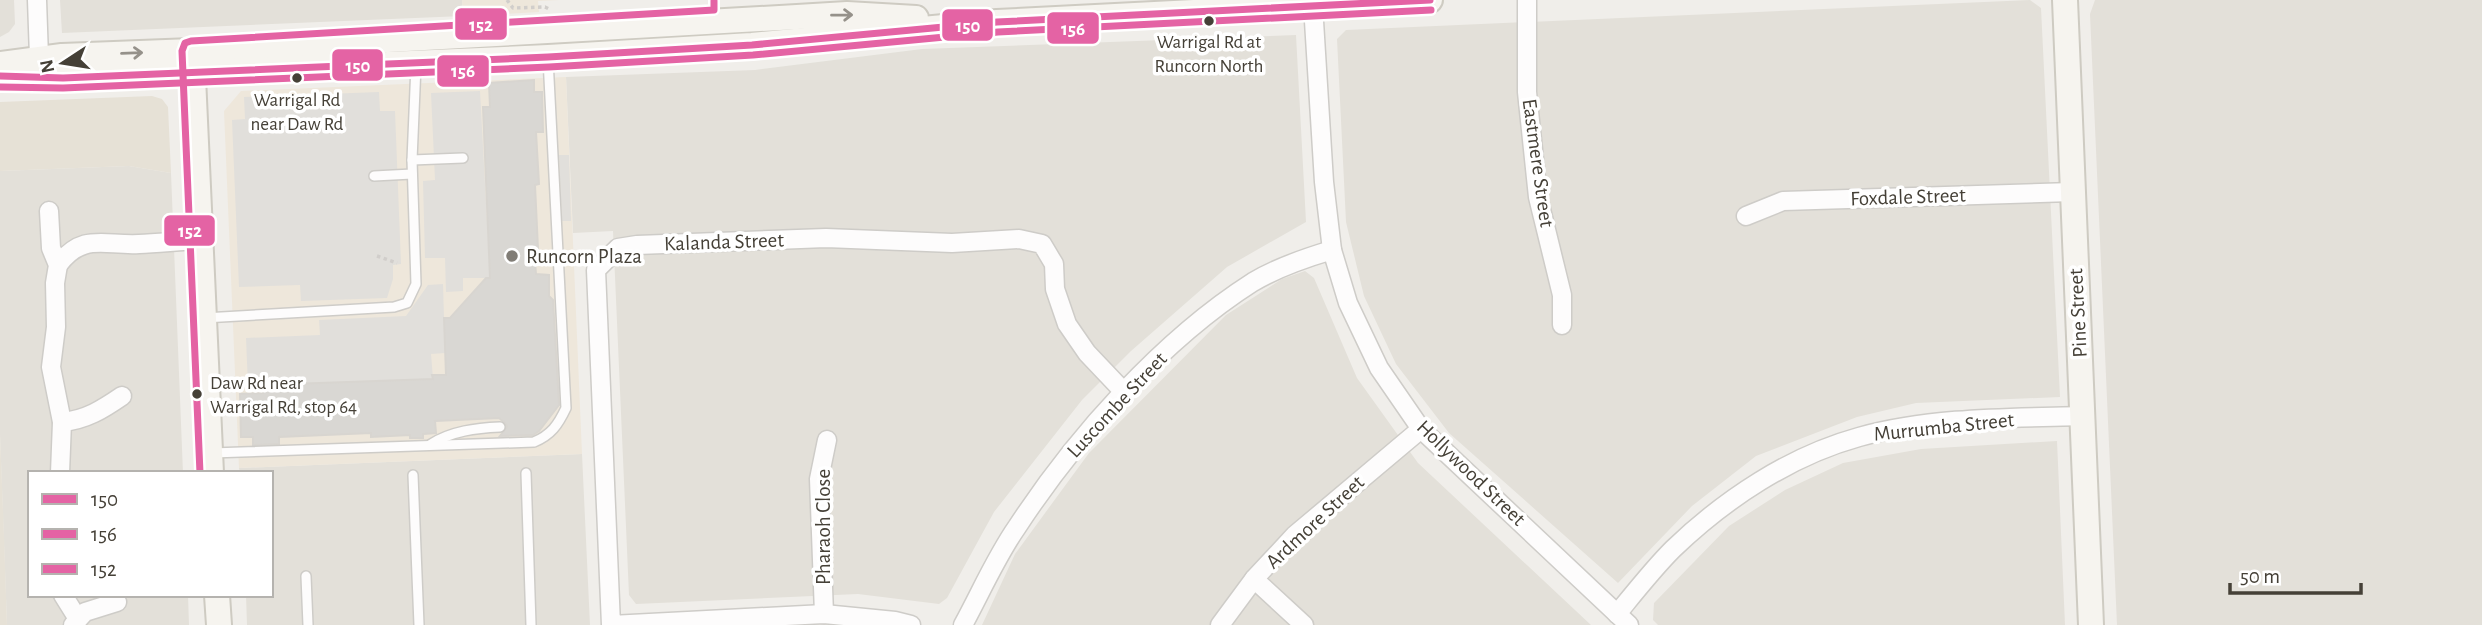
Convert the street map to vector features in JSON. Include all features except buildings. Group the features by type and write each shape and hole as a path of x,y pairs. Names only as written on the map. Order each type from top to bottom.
{"main road":[{"path":"0,64 40,68 193,61 415,63 727,47 997,22 1430,0"},
{"name":"Pine Street","path":"2065,0 2091,625"},
{"path":"193,61 414,37 736,10 788,8 997,22"},
{"path":"736,10 752,45"},
{"path":"727,47 736,10"},
{"path":"414,37 415,63"},
{"path":"193,61 210,463"},
{"path":"0,76 40,68"},
{"path":"217,597 219,625"}],"street":[{"path":"37,0 40,68"},
{"name":"Eastmere Street","path":"1527,0 1527,92 1538,197 1562,295 1562,325"},
{"name":"Hollywood Street","path":"1313,5 1324,182 1332,250 1348,303 1379,368 1421,429 1623,619"},
{"name":"Foxdale Street","path":"1746,216 1783,201 2072,192"},
{"path":"49,211 51,248 58,265"},
{"name":"Kalanda Street","path":"611,625 596,270 618,248 826,238 952,243 1019,239 1042,244 1054,264 1055,289 1067,324 1087,354 1124,392"},
{"path":"60,471 62,422 51,367 56,327 55,282 58,265 68,251 93,242 135,244 200,240"},
{"name":"Luscombe Street","path":"963,625 1016,528 1070,453 1124,392 1194,325 1254,281 1296,261 1332,250"},
{"path":"62,422 76,421 98,412 122,396"},
{"name":"Murrumba Street","path":"1623,619 1672,550 1713,514 1760,481 1811,454 1860,437 1914,426 1975,420 2082,416"},
{"name":"Ardmore Street","path":"1220,625 1254,579 1295,536 1421,429"},
{"name":"Pharaoh Close","path":"824,614 819,479 827,440"},
{"path":"1254,579 1304,625"},
{"path":"64,597 75,622 85,612 117,602"},
{"path":"611,625 824,614 911,625"}],"lane":[{"path":"210,463 430,445 534,442 548,436 560,422 566,408 548,57"},
{"path":"203,318 394,307 407,303 416,284 412,174 415,63"},
{"path":"412,160 463,158"},
{"path":"374,176 412,174"},
{"path":"430,445 442,437 464,431 500,427"},
{"path":"526,473 531,625"},
{"path":"413,475 419,625"},
{"path":"306,576 308,625"}],"path":[{"path":"507,0 513,8 545,7 556,13"},
{"path":"377,256 397,263"}],"shaded area":[{"path":"0,0 14,0 15,24 9,32 0,37"},
{"path":"60,0 462,0 463,16 62,33"},
{"path":"462,0 560,0 538,1 539,12 463,16"},
{"path":"2030,0 2041,8 2060,397 1916,403 1857,417 1756,456 1692,506 1618,583 1449,433 1396,364 1364,296 1346,222 1337,39 1346,30"},
{"path":"2095,0 2482,0 2482,625 2117,625 2090,14"},
{"path":"1296,35 1306,222 1227,267 1131,351 1082,400 994,512 947,598 939,604 858,594 636,604 629,595 613,231 573,233 566,77 755,70 922,49"},
{"path":"566,77 582,454 239,468 224,111 241,91"},
{"path":"480,91 490,278 463,278 463,291 446,292 445,258 425,258 423,181 435,180 431,93"},
{"path":"379,92 380,111 395,111 401,264 393,265 393,279 387,298 301,301 300,285 239,287 232,120 245,119 244,97"},
{"path":"152,96 162,99 168,107 171,173 129,166 0,171 0,102"},
{"path":"559,155 569,155 571,221 562,221"},
{"path":"129,166 171,173 183,471 28,471 28,597 188,597 189,625 7,625 0,434 0,171"},
{"path":"1305,271 1314,278 1357,378 1418,463 1591,625 982,625 1015,554 1089,453 1226,315 1282,279"},
{"path":"443,284 445,353 431,354 433,379 248,386 246,338 320,335 319,320 406,316 428,285"},
{"path":"0,434 4,536 7,625 0,625"},
{"path":"2057,441 2065,625 1658,625 1653,620 1654,603 1729,526 1785,490 1843,463 1921,449"},
{"path":"582,454 590,625 247,625 246,597 273,597 273,471 240,471 239,468"}],"transit line":[{"name":"150","path":"0,76 63,78 548,57 752,45 997,22 1430,0"},
{"name":"152","path":"200,471 182,51 185,43 714,10 714,1"},
{"name":"156","path":"0,87 63,88 549,67 753,55 998,32 1431,10"}],"place":[{"name":"Warrigal Rd at Runcorn North","path":"1209,21"},
{"name":"Warrigal Rd near Daw Rd","path":"297,78"},
{"name":"Runcorn Plaza","path":"512,256"},
{"name":"Daw Rd near Warrigal Rd, stop 64","path":"197,394"}]}
